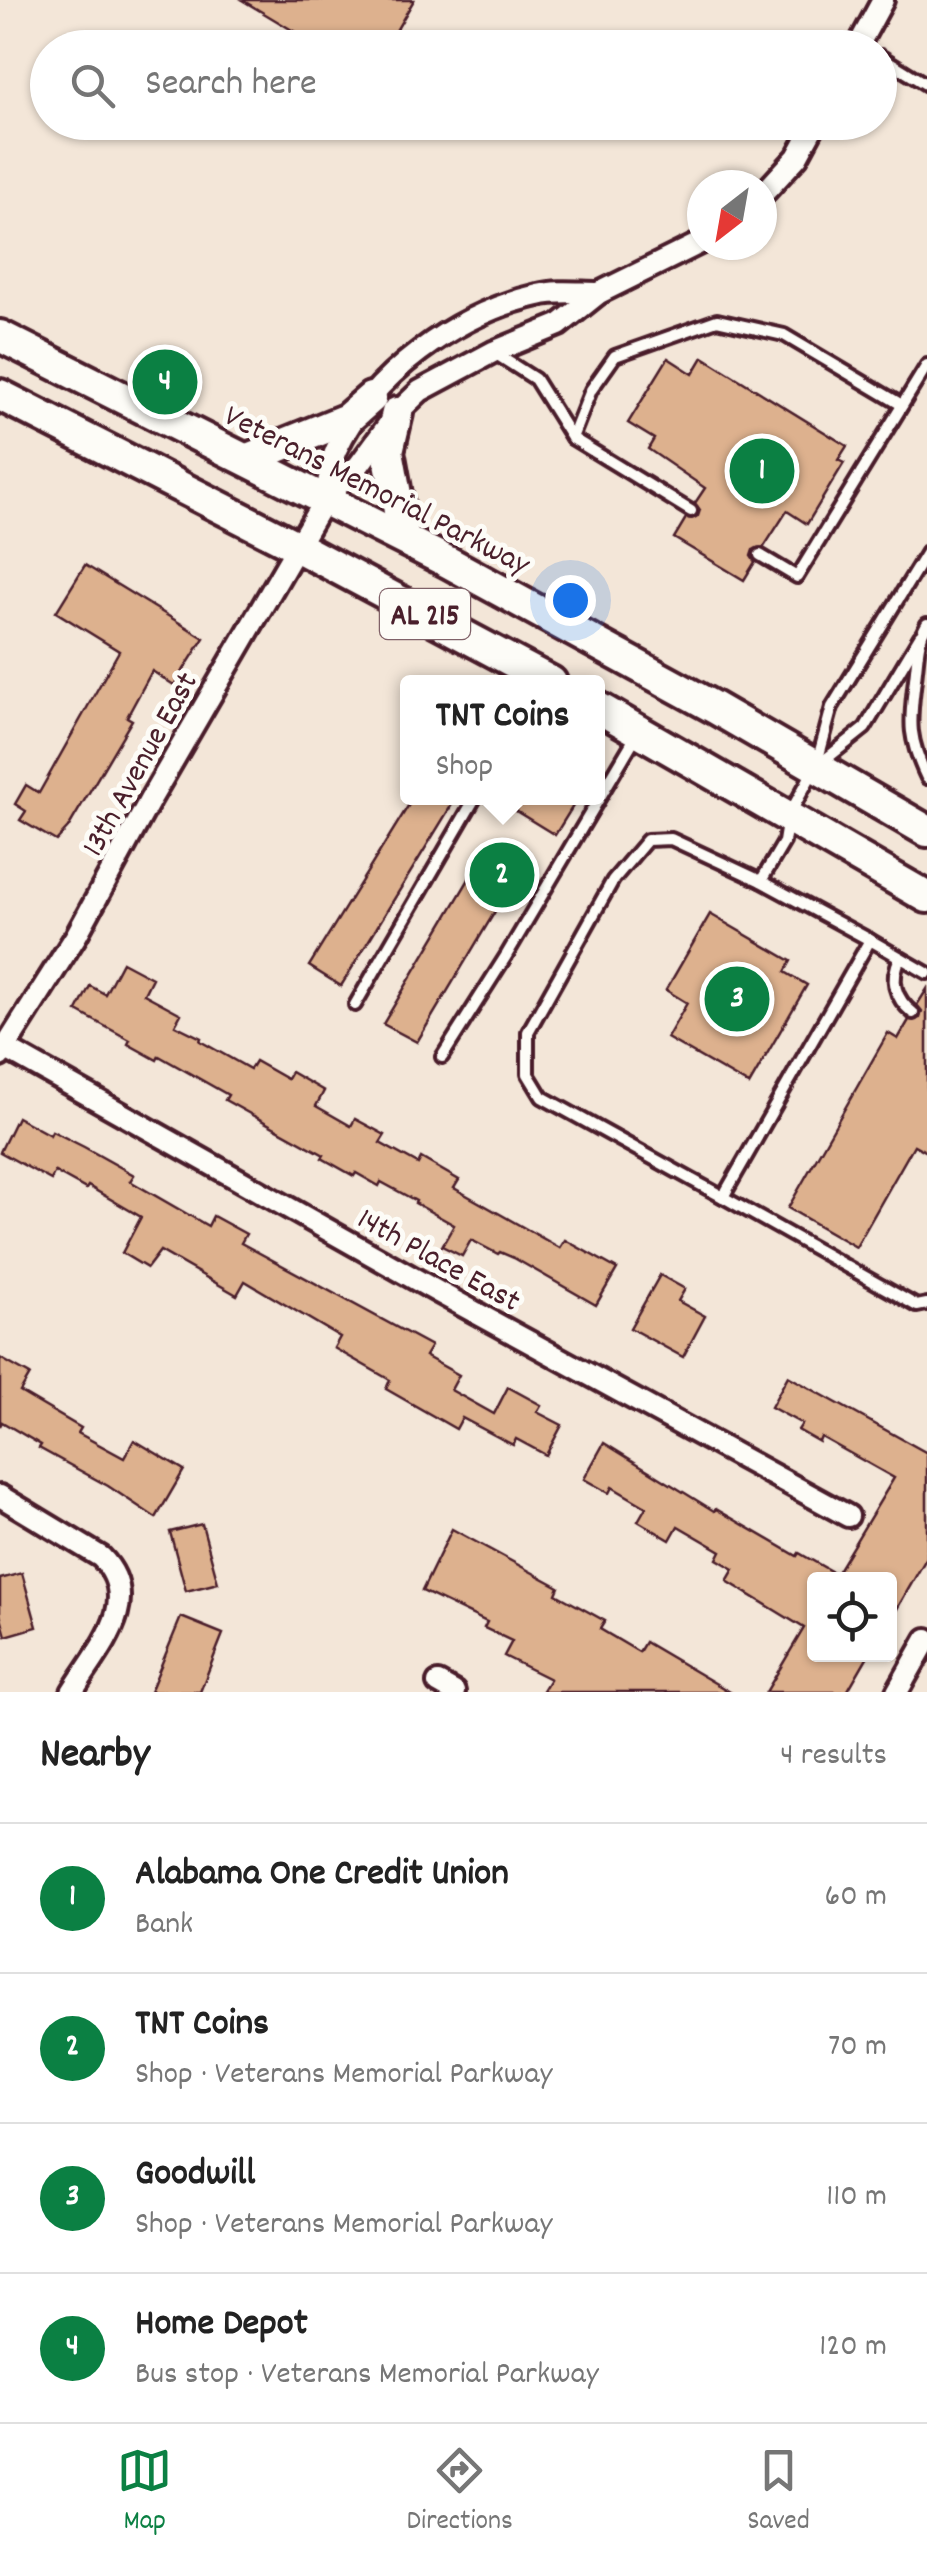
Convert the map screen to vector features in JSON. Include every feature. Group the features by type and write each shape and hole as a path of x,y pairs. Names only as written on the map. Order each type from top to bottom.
{"main road":[{"name":"Veterans Memorial Parkway","path":"0,336 404,538 816,766 927,832"},
{"name":"AL 215","path":"0,395 298,547 533,675"},
{"path":"248,459 384,406 404,538"},
{"path":"605,712 927,896"}],"street":[{"path":"868,30 883,0"},
{"path":"777,179 798,157 807,140"},
{"name":"13th Avenue East","path":"326,498 335,452 384,406 558,325 599,292 687,249"},
{"name":"13th Avenue East","path":"2,1052 76,936 159,783 326,498 359,465 384,406 418,350 475,318 538,295 599,292"},
{"name":"14th Place East","path":"2,1052 848,1516"},
{"path":"0,1496 100,1557 120,1584 122,1601 114,1621 72,1692"},
{"path":"896,1692 927,1639"}],"lane":[{"path":"897,66 927,84"},
{"path":"572,438 590,390 615,356 717,320 784,335 902,405"},
{"path":"493,352 535,379 572,438 690,512"},
{"path":"760,555 797,577 927,364"},
{"path":"761,881 784,842 788,817 816,766 832,707 927,552"},
{"path":"816,766 866,728 927,624"},
{"path":"920,636 909,718 916,754 927,778"},
{"path":"605,789 640,730"},
{"path":"355,1005 471,805"},
{"path":"442,1057 596,805"},
{"path":"927,973 761,881 671,840 647,840 612,880 528,1032 528,1074 542,1097 917,1306 927,1304"},
{"path":"723,1198 870,940"},
{"path":"900,958 893,973 899,1002 912,1014"}],"building":[{"path":"242,0 414,0 396,30 292,30"},
{"path":"703,357 847,446 838,460 844,463 807,524 787,511 764,547 753,550 755,562 744,580 674,538 686,518 698,516 700,510 695,503 705,488 648,449 654,439 628,423 668,358 693,374"},
{"path":"85,565 204,638 174,685 152,671 127,717 132,720 68,828 56,841 20,820 26,811 15,804 26,785 39,793 119,651 56,612"},
{"path":"409,805 452,805 341,986 309,966"},
{"path":"520,805 574,805 555,835 516,811"},
{"path":"488,847 521,868 417,1042 383,1024"},
{"path":"710,914 791,961 785,972 807,985 749,1085 667,1038 687,1003 666,990"},
{"path":"122,962 152,978 144,994 181,1014 175,1025 201,1038 200,1041 250,1069 255,1061 287,1079 291,1072 324,1091 316,1106 351,1126 355,1119 385,1135 380,1143 418,1164 421,1158 459,1180 454,1188 560,1248 565,1240 617,1269 596,1305 514,1258 471,1240 462,1256 442,1246 454,1225 381,1182 379,1186 356,1173 354,1176 322,1158 324,1155 225,1100 228,1095 159,1056 157,1060 128,1044 130,1040 77,1011 90,986 105,994"},
{"path":"927,989 927,1152 914,1145 856,1247 788,1208 888,1033 898,1039 909,1020 920,1018 922,1011 917,1005"},
{"path":"17,1117 50,1135 52,1131 134,1175 130,1181 208,1226 213,1216 246,1234 241,1243 431,1346 425,1356 459,1375 451,1390 494,1414 508,1387 541,1405 537,1412 562,1425 546,1455 516,1439 513,1445 462,1418 456,1429 386,1389 390,1380 334,1348 340,1337 245,1281 237,1295 160,1251 147,1268 122,1253 141,1217 88,1186 86,1189 55,1172 51,1180 0,1152"},
{"path":"660,1275 685,1289 678,1301 705,1316 683,1357 630,1328"},
{"path":"0,1358 30,1375 20,1392 81,1428 78,1433 124,1458 134,1440 184,1470 156,1518 2,1422 0,1426"},
{"path":"788,1376 927,1453 927,1557 897,1609 897,1572 837,1572 894,1478 821,1437 819,1442 798,1430 802,1424 771,1407"},
{"path":"604,1443 714,1511 797,1556 799,1553 832,1572 807,1572 807,1662 864,1662 847,1692 766,1692 804,1628 727,1581 734,1569 717,1559 721,1551 678,1526 670,1540 638,1521 646,1507 612,1487 609,1493 584,1479"},
{"path":"202,1524 218,1583 186,1591 170,1532"},
{"path":"452,1529 559,1587 556,1594 605,1621 600,1629 639,1652 645,1642 730,1692 542,1692 550,1679 504,1656 512,1641 484,1628 487,1622 422,1591"},
{"path":"22,1573 37,1627 6,1636 0,1614 0,1579"},
{"path":"181,1617 223,1634 200,1692 150,1692"}],"place":[{"name":"Home Depot","path":"165,382"},
{"name":"Alabama One Credit Union","path":"762,471"},
{"name":"TNT Coins","path":"502,875"},
{"name":"Goodwill","path":"737,999"}]}
